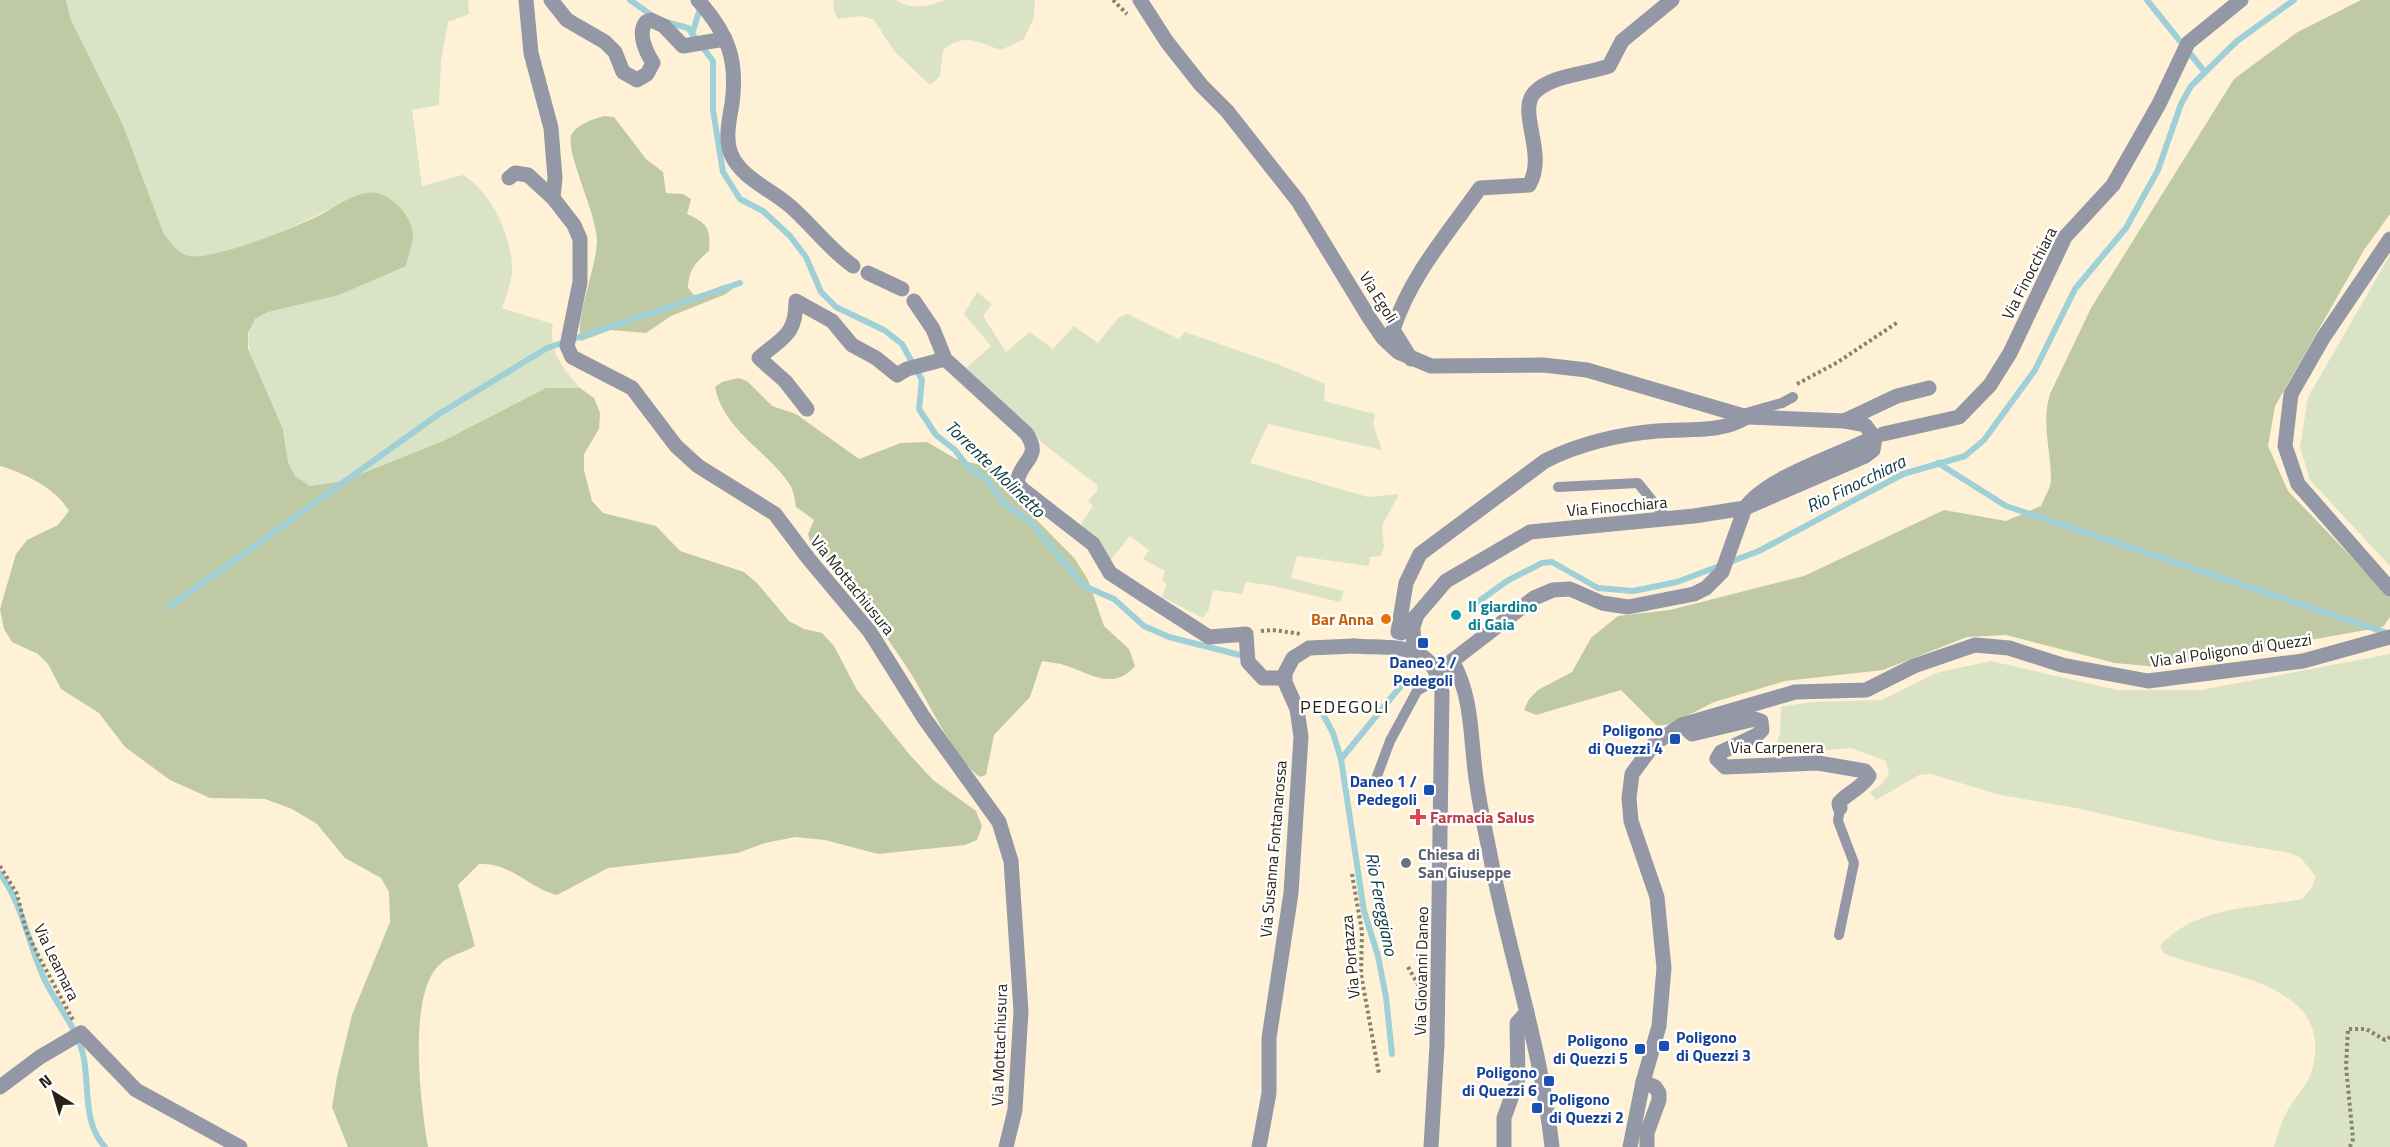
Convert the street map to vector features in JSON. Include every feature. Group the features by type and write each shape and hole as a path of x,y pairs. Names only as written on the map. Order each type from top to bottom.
{"street":[{"path":"526,0 531,53 551,128 555,178 553,198"},
{"path":"551,0 567,20 605,42 615,52 623,72 637,80 653,63 645,47 642,30 646,22 651,20 664,26 683,46 725,39"},
{"path":"698,0 725,39 733,56 732,102 728,129 731,154 752,178 790,206 832,251 853,266"},
{"name":"Via Egoli","path":"1140,0 1167,42 1201,85 1227,111 1298,201 1383,338 1411,359 1431,366 1543,365 1587,370 1744,416 1844,421"},
{"path":"1411,359 1394,330 1399,312 1443,237 1479,188 1528,185 1533,178 1537,165 1528,107 1535,92 1572,74 1609,66 1622,41 1672,0"},
{"name":"Via Finocchiara","path":"1883,434 1959,417 1990,385 2010,353 2065,237 2113,185 2159,104 2188,43 2241,0"},
{"name":"Via Mottachiusura","path":"509,178 515,173 528,175 553,198 574,225 580,239 580,282 567,346 572,357 632,388 676,446 698,466 775,514 807,558 870,632 924,718 999,822 1011,861 1022,1011 1015,1110 1006,1147"},
{"path":"2390,239 2323,338 2292,394 2285,446 2298,484 2390,589"},
{"path":"868,273 902,290"},
{"path":"807,409 785,381 759,358 792,328 796,321 796,301 832,321 852,345 876,358 897,375 907,369 945,359"},
{"path":"914,301 933,329 945,359 1026,433 1034,449 1019,473 1017,482 1093,544 1110,573 1209,637 1246,634 1248,662 1263,678 1284,678 1289,664 1303,651 1318,646 1354,646 1414,651 1439,674 1505,619 1544,593 1570,589 1602,603 1628,607 1694,594 1715,581 1722,572 1743,514 1754,495 1866,441"},
{"path":"1844,421 1898,396 1929,388"},
{"name":"Via Egoli","path":"1417,615 1401,633 1398,632 1406,583 1420,554 1545,461 1562,452 1636,434 1725,427 1744,416"},
{"name":"Via Finocchiara","path":"1417,615 1446,581 1530,532 1743,514 1769,498 1849,464 1873,450 1875,438 1870,429 1864,425 1844,421"},
{"path":"1414,651 1413,627 1417,615"},
{"name":"Via al Poligono di Quezzi","path":"1630,1147 1643,1082 1659,1026 1664,968 1657,897 1631,821 1629,798 1632,774 1642,758 1654,744 1682,725 1795,692 1866,690 1914,666 1975,645 2009,648 2062,665 2148,681 2303,661 2390,637"},
{"path":"1452,661 1460,675 1466,699 1477,784 1493,872 1537,1056 1552,1147"},
{"name":"Via Giovanni Daneo","path":"1431,1147 1437,1045 1441,884 1443,709 1439,674"},
{"name":"Via Susanna Fontanarossa","path":"1259,1147 1269,1093 1269,1038 1291,893 1300,748 1300,722 1284,678"},
{"name":"Via Carpenera","path":"1682,725 1692,734 1755,719 1761,720 1762,730 1757,735 1721,752 1717,759 1725,767 1818,763 1865,771 1869,776 1866,781 1842,799 1839,803 1840,808"},
{"path":"1504,1147 1504,1118 1518,1079 1517,1023 1527,1012"},
{"path":"0,1088 75,1036 136,1090 240,1147"},
{"path":"1643,1082 1655,1087 1659,1093 1659,1100 1647,1133 1647,1147"}],"lane":[{"path":"1744,416 1782,404 1791,393"},
{"path":"1558,487 1638,483 1667,519"},
{"path":"1377,776 1390,741 1418,691 1439,674"},
{"path":"1839,935 1854,863 1838,821 1840,808"}],"path":[{"path":"1791,393 1898,322"},
{"path":"1246,634 1273,630 1305,635"},
{"name":"Via Leamara","path":"0,866 17,894 26,930 75,1036"},
{"name":"Via Portazza","path":"1352,874 1362,932 1361,974 1379,1074"},
{"path":"2350,1147 2353,1139 2346,1066 2348,1029 2366,1029 2385,1040 2390,1037"}],"green space":[{"path":"0,0 66,0 71,20 123,125 163,232 174,247 182,253 202,256 236,248 293,227 348,199 366,193 382,195 390,199 397,204 408,219 413,234 406,266 339,295 268,312 255,319 248,333 248,349 283,429 288,462 295,476 310,486 343,481 443,441 546,388 580,388 594,398 600,413 599,429 584,454 584,470 592,501 603,513 656,526 680,551 744,572 757,583 789,621 804,629 822,633 834,646 857,690 910,755 933,780 976,811 982,826 977,840 965,845 878,854 825,840 795,837 765,843 738,853 608,868 557,895 501,867 479,864 458,885 475,946 452,956 439,965 429,980 423,1001 419,1052 422,1106 428,1147 348,1147 332,1107 352,1015 390,922 389,892 381,878 345,858 317,824 292,809 265,799 210,798 170,780 125,747 99,713 61,689 48,664 38,654 12,642 4,629 0,609 16,554 27,540 58,525 69,511 57,496 39,483 0,466"},
{"path":"66,0 468,0 469,14 448,22 441,61 439,105 412,110 422,186 463,175 492,204 505,231 511,259 512,272 502,308 553,324 553,343 558,359 580,388 546,388 443,441 343,481 310,486 297,478 287,458 282,426 251,357 249,330 255,319 270,311 339,295 351,198 295,226 248,245 206,256 190,256 182,253 174,247 163,232 123,125 71,20"},
{"path":"834,0 896,0 908,5 920,6 944,0 1035,0 1034,17 1024,39 1001,50 971,40 958,41 943,50 940,76 930,85 894,51 874,20 862,16 838,19 833,8"},
{"path":"2361,0 2390,0 2390,214 2364,250 2275,406 2268,446 2288,491 2390,597 2390,617 2383,627 2158,667 2115,663 2006,635 1967,637 1883,670 1785,681 1714,702 1671,724 1657,726 1621,690 1536,715 1524,710 1529,699 1538,690 1572,672 1591,638 1618,616 1670,610 1804,576 1944,510 2006,521 2041,506 2051,482 2046,426 2050,394 2091,308 2234,79 2296,33"},
{"path":"605,116 614,117 646,159 663,172 666,193 683,194 691,199 687,214 699,220 706,227 709,251 694,267 688,288 694,295 721,286 737,285 726,294 671,316 646,333 611,330 581,341 580,321 597,242 593,217 573,157 571,136 581,125"},
{"path":"2390,255 2390,566 2310,480 2300,447 2308,397"},
{"path":"977,292 992,304 983,316 1006,352 1030,332 1053,349 1074,326 1098,343 1118,318 1127,314 1179,339 1185,332 1280,365 1325,384 1324,401 1375,414 1373,424 1382,450 1268,424 1250,463 1368,497 1399,494 1382,526 1384,547 1381,556 1370,557 1369,566 1297,556 1291,578 1344,591 1340,602 1246,582 1242,594 1213,590 1209,609 1203,618 1162,597 1167,584 1162,580 1165,571 1143,559 1149,550 1130,536 1110,561 1081,524 1093,506 1088,501 1097,491 1097,485 1041,442 1030,427 966,368 991,346 964,314"},
{"path":"738,378 747,381 772,406 796,414 859,459 901,443 927,442 956,459 989,467 1004,475 1016,488 1027,510 1075,559 1088,580 1104,626 1129,649 1135,666 1126,674 1108,679 1061,664 1042,661 1030,697 994,735 986,775 980,777 970,769 951,743 897,652 810,541 808,534 814,520 796,507 790,485 727,416 715,387 722,382"},
{"path":"2390,654 2390,1147 2274,1147 2284,1117 2308,1081 2313,1066 2314,1037 2305,1015 2288,998 2265,985 2163,953 2160,946 2174,933 2207,916 2302,899 2311,889 2316,877 2301,858 2290,853 2219,841 2076,808 2000,795 1931,774 1919,775 1876,800 1870,792 1881,785 1889,774 1886,761 1851,748 1786,753 1776,745 1780,733 1781,707 1811,702 1882,700 1936,673 1991,661 2117,690 2201,690"}],"waterway":[{"name":"Torrente Molinetto","path":"630,0 654,17"},
{"path":"2147,0 2204,71"},
{"name":"Rio Finocchiara","path":"1471,607 1507,581 1542,563 1552,562 1598,588 1633,591 1677,582 1759,551 1903,474 1965,456 1984,440 2035,370 2075,289 2126,228 2158,170 2181,104 2191,86 2237,41 2294,0"},
{"path":"692,34 699,12"},
{"name":"Torrente Molinetto","path":"666,22 688,28 713,61 713,110 723,172 740,199 763,211 790,236 806,257 821,292 836,307 884,330 902,344 922,380 919,409 936,435 955,450 968,467 986,479 1004,503 1032,524 1084,586 1114,599 1144,626 1169,637 1240,655"},
{"path":"169,607 439,414 547,348 740,283"},
{"path":"1938,463 2006,506 2387,633"},
{"name":"Rio Finocchiara","path":"1341,759 1405,681"},
{"name":"Rio Fereggiano","path":"1317,703 1333,733 1341,759 1364,911 1378,956 1386,997 1392,1054"},
{"path":"0,874 14,897 43,976 80,1043 90,1115 93,1127 105,1147"}],"place":[{"name":"Il giardino di Gaia","path":"1456,615"},
{"name":"Bar Anna","path":"1386,619"},
{"name":"Daneo 2 / Pedegoli","path":"1423,643"},
{"name":"Poligono di Quezzi 4","path":"1675,739"},
{"name":"Daneo 1 / Pedegoli","path":"1429,790"},
{"name":"Farmacia Salus","path":"1418,817"},
{"name":"Chiesa di San Giuseppe","path":"1406,863"},
{"name":"Poligono di Quezzi 3","path":"1664,1046"},
{"name":"Poligono di Quezzi 5","path":"1640,1049"},
{"name":"Poligono di Quezzi 6","path":"1549,1081"},
{"name":"Poligono di Quezzi 2","path":"1537,1108"}],"district":[{"name":"PEDEGOLI","path":"1345,707"}]}
